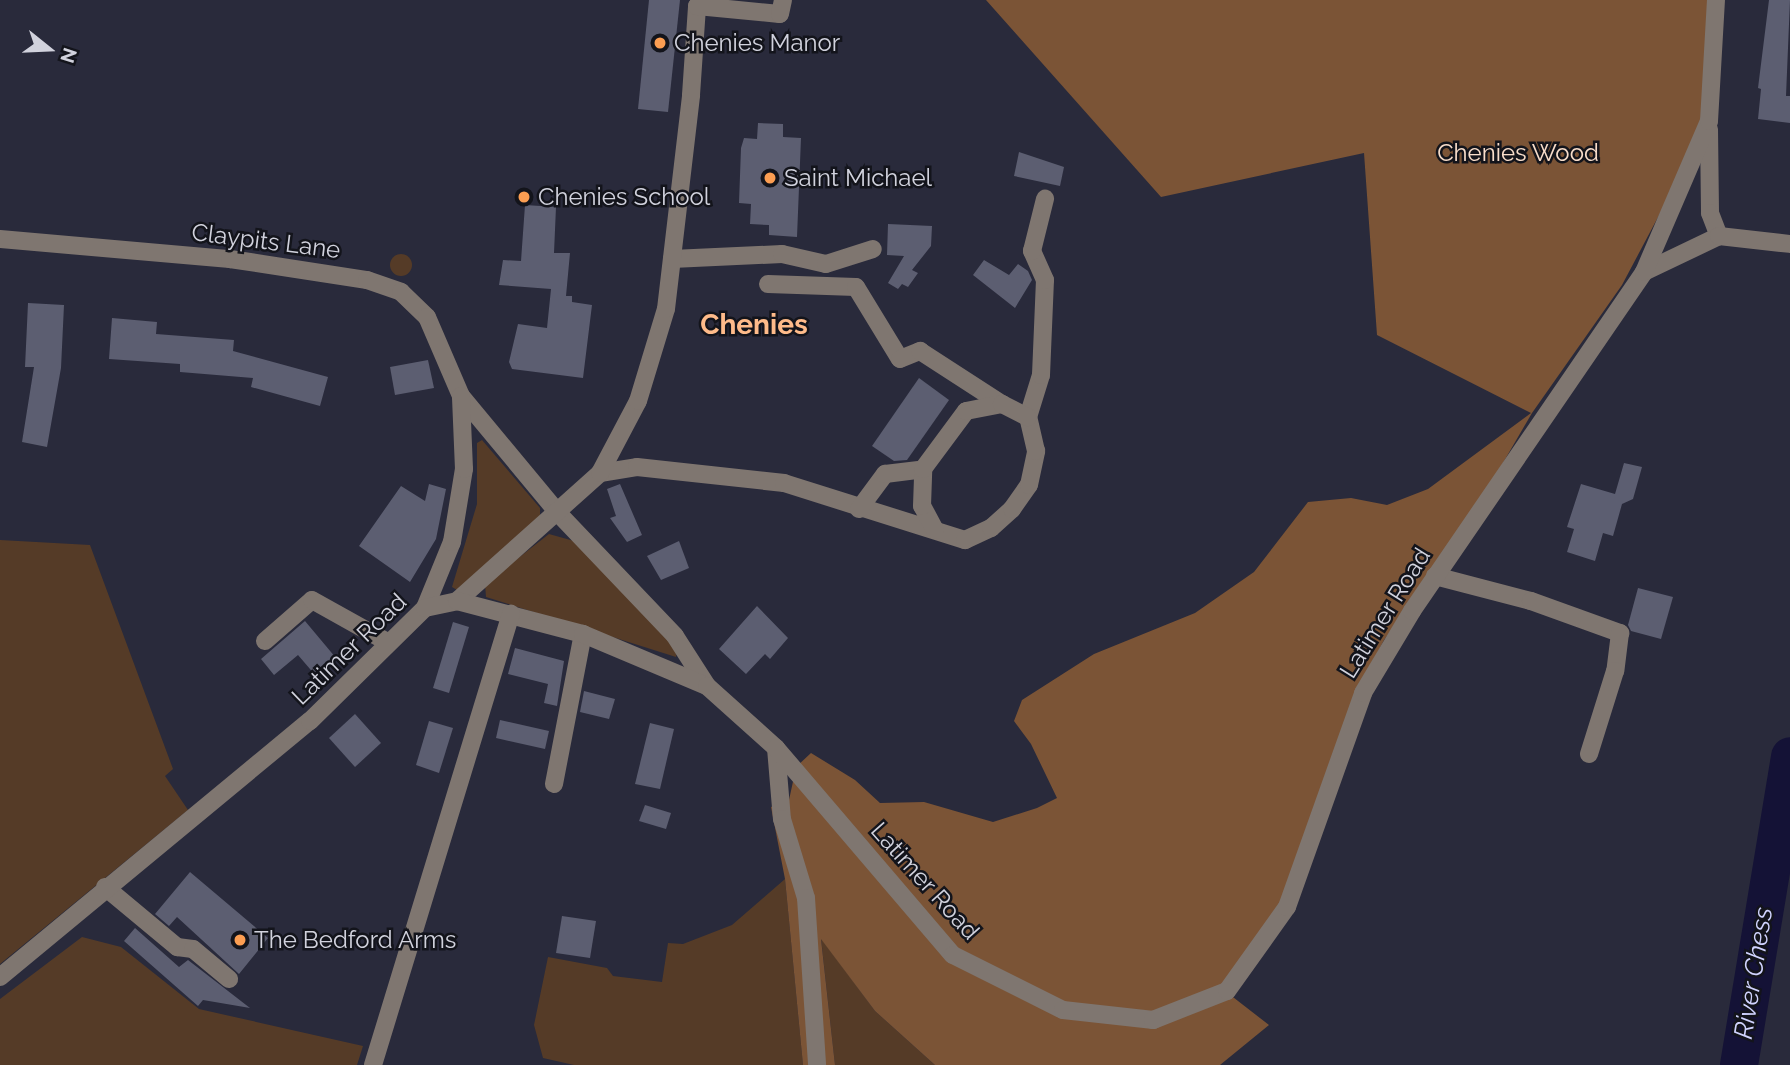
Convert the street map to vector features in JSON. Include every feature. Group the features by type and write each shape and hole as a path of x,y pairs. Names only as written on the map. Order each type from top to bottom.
{"street":[{"path":"457,601 559,514 600,473 638,401 666,309 697,6 780,13 783,0"},
{"name":"Latimer Road","path":"0,978 105,887 176,834 310,721 425,608 457,601 583,634 707,686 776,748 953,955 1063,1010 1153,1020 1227,991 1287,907 1363,693 1435,576 1644,272 1709,121 1716,0"},
{"path":"1709,121 1710,213 1719,236"},
{"path":"600,473 636,467 784,483 859,509 965,540 991,528 1012,509 1029,485 1036,451 1028,417 1041,375 1045,280 1032,251 1045,199"},
{"path":"1644,272 1719,236 1790,244"},
{"name":"Claypits Lane","path":"0,239 230,259 367,280 401,292 427,317 461,396 559,514 675,635 707,686"},
{"path":"672,259 782,254 826,264 873,249"},
{"path":"768,284 856,287 900,359 920,351 1002,404 1028,417"},
{"name":"Claypits Lane","path":"425,608 452,542 464,469 461,396"},
{"path":"935,530 922,506 923,469 966,411 1002,404"},
{"path":"859,509 885,474 923,469"},
{"path":"1435,576 1531,601 1620,633 1615,671 1589,754"},
{"path":"265,641 312,600 389,643"},
{"path":"373,1065 511,614"},
{"path":"554,784 583,634"},
{"path":"776,748 782,819 806,898 817,1065"},
{"path":"105,887 177,947 193,949 229,979"}],"shaded area":[{"path":"401,254 409,257 412,265 409,273 401,276 393,273 390,265 393,257"},
{"path":"482,440 540,508 540,519 457,590 452,587 477,504 477,443"},
{"path":"549,534 574,541 677,649 676,657 486,597 485,584"},
{"path":"0,540 90,545 173,769 165,776 188,810 0,964"},
{"path":"785,879 803,1065 574,1065 543,1058 534,1025 548,957 607,968 613,976 662,982 668,943 683,944 732,925"},
{"path":"82,937 121,947 199,1009 363,1046 357,1065 0,1065 0,999"},
{"path":"821,938 875,1011 935,1065 835,1065"}],"green space":[{"name":"Chenies Wood","path":"986,0 1720,0 1709,121 1622,285 1532,413 1464,530 1384,640 1357,692 1284,904 1223,987 1151,1017 1062,1006 955,952 796,767 811,753 855,780 880,803 924,802 993,822 1037,808 1057,798 1031,744 1014,721 1022,700 1094,654 1195,613 1254,572 1308,502 1351,498 1387,505 1428,489 1531,413 1377,335 1364,153 1161,197"},
{"path":"794,777 949,959 1061,1015 1154,1026 1229,994 1269,1025 1220,1065 935,1065 875,1011 821,939 835,1065 803,1065 785,879 771,807 789,800"}],"building":[{"name":"Chenies Manor","path":"649,0 680,0 668,112 638,109"},
{"path":"1769,0 1790,0 1786,96 1790,96 1790,123 1758,119 1761,89 1758,88"},
{"name":"Saint Michael","path":"758,123 783,124 783,137 801,138 797,237 769,235 769,225 750,224 751,204 739,203 741,148 744,138 757,139"},
{"path":"1019,152 1064,167 1060,186 1014,176"},
{"path":"525,205 556,207 554,253 570,253 566,296 572,296 572,302 592,305 583,378 512,369 509,362 518,324 547,328 551,289 499,285 503,260 521,261"},
{"path":"888,224 932,226 931,246 912,270 918,273 908,287 902,284 898,289 888,283 904,256 887,255"},
{"path":"984,260 1009,275 1018,264 1028,271 1032,280 1015,308 973,275"},
{"path":"28,303 64,305 61,368 47,447 22,442 34,367 25,367"},
{"path":"112,318 157,322 156,334 234,340 233,351 328,377 320,406 251,387 253,378 180,372 180,364 109,359"},
{"path":"428,360 434,388 395,395 390,367"},
{"path":"919,378 949,400 907,460 894,461 872,446"},
{"path":"1624,463 1642,467 1633,499 1622,504 1613,536 1603,533 1595,561 1567,552 1574,529 1567,527 1581,484 1615,494"},
{"path":"429,484 446,489 436,539 410,582 359,546 401,486 425,501"},
{"path":"620,484 642,535 627,542 610,518 616,516 607,489"},
{"path":"679,541 689,568 661,580 647,556"},
{"path":"1638,588 1673,597 1661,639 1631,631 1628,625"},
{"path":"757,606 788,638 770,659 765,654 746,674 719,649"},
{"path":"305,621 336,658 316,676 298,655 274,675 261,659"},
{"path":"453,622 469,627 449,693 433,688"},
{"path":"515,648 564,661 557,706 544,703 548,684 508,674"},
{"path":"584,691 615,699 609,719 580,712"},
{"path":"355,714 381,743 355,767 329,738"},
{"path":"500,720 549,731 545,749 496,738"},
{"path":"429,721 453,728 439,773 416,765"},
{"path":"650,723 674,729 660,789 635,784"},
{"path":"645,805 671,813 666,829 639,821"},
{"name":"The Bedford Arms","path":"190,872 268,938 239,974 177,917 169,926 155,914"},
{"path":"562,916 596,921 590,958 556,953"},
{"path":"135,928 179,967 188,960 250,1008 203,1000 198,1006 124,941"}],"waterway":[{"name":"River Chess","path":"1739,1065 1790,756"}],"place":[{"name":"Chenies Manor","path":"660,43"},
{"name":"Saint Michael","path":"770,178"},
{"name":"Chenies School","path":"524,197"},
{"name":"The Bedford Arms","path":"240,940"}],"district":[{"name":"Chenies","path":"754,325"}]}
